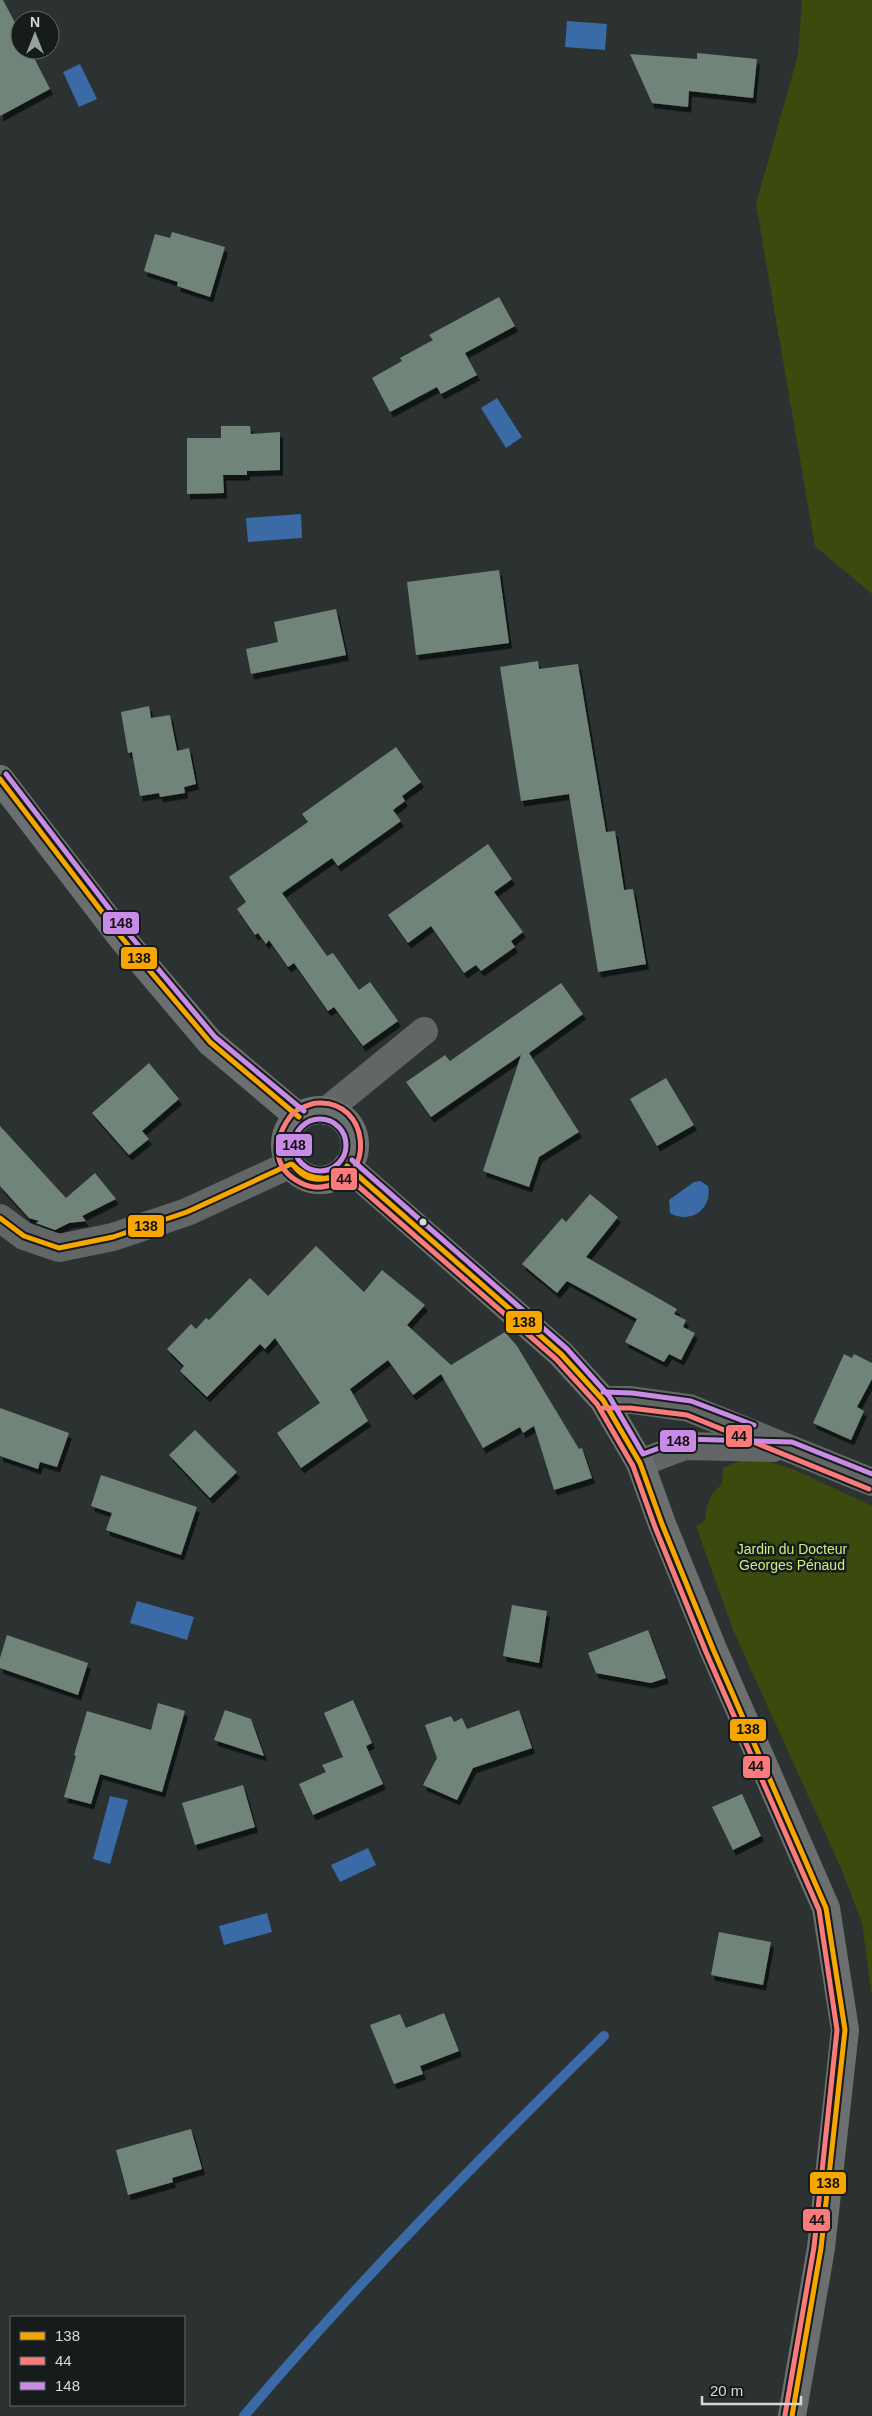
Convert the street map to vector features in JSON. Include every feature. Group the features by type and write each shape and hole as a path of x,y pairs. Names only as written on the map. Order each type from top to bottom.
{"main road":[{"path":"0,779 122,938 210,1042 299,1117"},
{"path":"317,1110 326,1111 342,1118 353,1133 354,1150 348,1166 333,1177 314,1180 305,1177 291,1164 285,1143 289,1129 299,1117 317,1110"},
{"path":"348,1166 561,1354 603,1400 640,1463 662,1524 713,1650 826,1908 844,2030 821,2248 792,2416"}],"street":[{"path":"326,1111 424,1031"},
{"path":"0,1218 24,1236 59,1248 113,1237 187,1212 291,1164"},
{"path":"603,1400 631,1400 689,1408 872,1482"},
{"path":"640,1463 685,1446 791,1449"}],"green space":[{"path":"802,0 872,0 872,594 815,546 756,204 798,55"},
{"name":"Jardin du Docteur Georges Pénaud","path":"742,1460 766,1461 793,1469 872,1506 872,1997 862,1923 841,1868 733,1630 696,1526 705,1521 707,1506 712,1494 722,1484 723,1468"}],"water":[{"path":"567,21 607,24 605,50 565,47"},
{"path":"80,64 97,99 79,107 63,72"},
{"path":"497,398 522,437 506,448 481,408"},
{"path":"301,514 302,538 248,542 246,518"},
{"path":"700,1181 708,1186 709,1194 704,1207 693,1216 678,1216 670,1213 669,1200 694,1182"},
{"path":"137,1601 194,1617 187,1640 130,1623"},
{"path":"110,1796 128,1800 110,1864 93,1859"},
{"path":"368,1848 376,1865 340,1882 331,1865"},
{"path":"267,1913 272,1932 224,1945 219,1926"}],"building":[{"path":"0,0 3,0 10,13 10,60 35,60 50,89 0,116"},
{"path":"697,53 757,59 753,98 689,91 688,107 652,103 630,54 697,59"},
{"path":"172,232 225,247 210,297 177,286 178,282 144,271 155,234 170,238"},
{"path":"499,297 515,326 465,353 477,375 441,394 437,387 390,412 372,378 402,361 400,358 433,340 429,335"},
{"path":"221,426 250,426 251,434 280,432 280,470 247,471 247,475 223,475 224,493 187,494 187,438 221,438"},
{"path":"499,570 509,643 416,655 407,582"},
{"path":"336,609 346,655 251,674 246,649 278,642 274,622"},
{"path":"538,661 539,669 578,664 606,832 615,831 624,890 633,889 646,964 598,972 569,794 521,801 500,667"},
{"path":"149,706 151,718 170,715 177,751 189,748 196,784 184,787 185,793 160,797 159,793 140,796 132,752 128,753 121,712"},
{"path":"396,747 421,782 402,796 405,801 393,810 401,821 338,866 332,858 282,893 327,956 333,953 359,990 370,982 398,1021 363,1046 334,1007 328,1011 294,963 288,967 269,940 266,944 258,933 255,935 237,909 246,902 229,877 308,822 302,814"},
{"path":"488,844 512,879 494,892 523,932 511,941 515,947 481,971 476,965 464,973 431,926 408,943 388,915"},
{"path":"561,983 583,1014 529,1053 579,1132 539,1157 529,1187 483,1171 521,1055 431,1117 406,1082 445,1055 450,1061"},
{"path":"149,1063 179,1099 142,1131 149,1139 129,1155 92,1113"},
{"path":"666,1078 694,1125 657,1146 630,1099"},
{"path":"0,1126 66,1198 95,1173 116,1199 82,1216 86,1221 69,1223 55,1230 36,1223 39,1221 29,1218 0,1186"},
{"path":"590,1194 618,1217 586,1257 677,1309 674,1314 686,1320 683,1327 695,1333 681,1360 669,1354 664,1362 625,1342 637,1319 567,1281 557,1293 522,1264 562,1218 566,1222"},
{"path":"316,1246 364,1292 382,1270 425,1305 407,1325 451,1365 505,1332 517,1346 579,1449 582,1448 592,1478 554,1490 534,1426 523,1433 520,1427 483,1448 441,1374 413,1395 388,1360 350,1389 368,1421 301,1468 277,1433 320,1403 275,1338 265,1349 260,1344 207,1397 180,1371 184,1366 167,1349 191,1324 196,1329 206,1318 209,1320 250,1278 268,1296"},
{"path":"844,1354 852,1358 854,1354 872,1363 872,1379 857,1407 864,1411 851,1440 813,1423"},
{"path":"0,1408 69,1433 57,1467 40,1462 38,1469 0,1456"},
{"path":"195,1430 237,1472 210,1498 169,1455"},
{"path":"101,1475 197,1507 181,1555 106,1530 112,1513 91,1506"},
{"path":"512,1605 547,1611 539,1663 503,1656"},
{"path":"648,1630 666,1678 651,1683 596,1673 588,1653"},
{"path":"7,1635 88,1663 78,1695 0,1668 0,1658"},
{"path":"353,1700 372,1743 366,1746 383,1784 313,1815 299,1784 326,1772 322,1765 343,1757 324,1713"},
{"path":"158,1703 185,1711 162,1792 100,1774 91,1804 64,1797 87,1711 151,1730"},
{"path":"225,1710 251,1719 264,1756 214,1740"},
{"path":"519,1710 532,1748 473,1768 457,1800 423,1785 437,1758 425,1725 451,1716 454,1722 462,1718 467,1729"},
{"path":"243,1785 255,1827 195,1845 182,1803"},
{"path":"742,1794 761,1836 733,1850 712,1807"},
{"path":"719,1932 771,1942 763,1985 711,1975"},
{"path":"444,2013 459,2051 420,2066 423,2074 394,2084 370,2025 400,2014 406,2028"},
{"path":"191,2129 202,2169 172,2178 173,2182 128,2195 116,2150"}],"waterway":[{"path":"244,2416 330,2318 419,2222 604,2036"}],"transit line":[{"name":"148","path":"6,774 128,933 215,1037 304,1111"},
{"name":"138","path":"0,779 122,938 210,1042 299,1117"},
{"name":"44","path":"293,1113 282,1131 279,1141 279,1160 284,1169 301,1183 311,1186 324,1187 343,1180 354,1169 360,1155 360,1140 356,1126 348,1114 335,1105 315,1103 297,1110"},
{"name":"148","path":"315,1119 325,1119 335,1123 342,1130 346,1145 342,1160 335,1167 325,1171 315,1171 305,1167 298,1160 294,1150 294,1140 298,1130 305,1123 315,1119"},
{"name":"148","path":"352,1160 567,1349 609,1396 643,1454 684,1439 792,1442 872,1474"},
{"name":"138","path":"0,1218 24,1236 59,1248 113,1237 187,1212 291,1164"},
{"name":"138","path":"293,1165 309,1176 328,1178"},
{"name":"138","path":"293,1165 308,1178 328,1178"},
{"name":"138","path":"347,1166 561,1354 603,1400 640,1463 662,1524 713,1649 826,1908 845,2030 821,2248 792,2416"},
{"name":"44","path":"342,1172 556,1359 597,1404 633,1466 655,1527 706,1652 819,1910 837,2030 814,2247 785,2415"},
{"name":"148","path":"603,1392 632,1393 691,1401 754,1425"},
{"name":"44","path":"603,1408 630,1408 687,1415 869,1489"}]}
